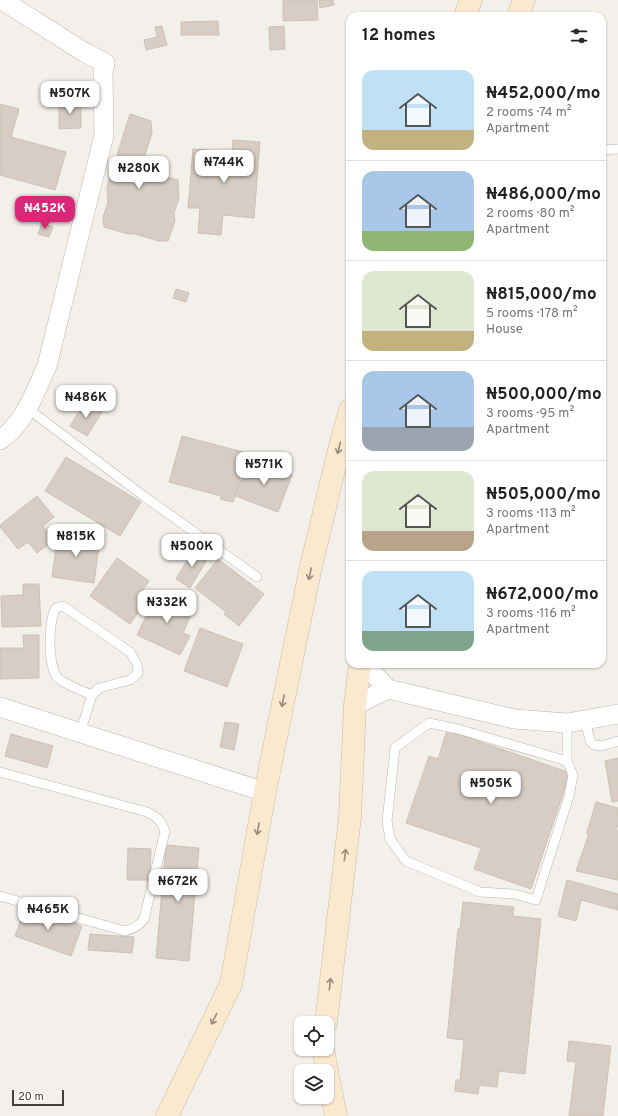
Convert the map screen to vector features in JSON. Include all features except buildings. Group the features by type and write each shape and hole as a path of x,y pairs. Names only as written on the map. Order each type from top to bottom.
{"street":[{"path":"0,440 20,420 47,366 104,135 103,73 105,62 84,52 2,0"},
{"path":"460,0 463,12"},
{"path":"466,12 471,0"},
{"path":"520,12 524,0"},
{"path":"167,1116 231,984 265,792 312,562 346,424"},
{"path":"327,1016 350,817 355,705 360,668"},
{"path":"368,668 388,689 514,719 567,723 618,714"},
{"path":"355,705 388,689"},
{"path":"0,707 265,792"},
{"path":"334,1104 336,1116"}],"lane":[{"path":"606,151 618,149"},
{"path":"27,408 145,497 257,577"},
{"path":"80,733 92,695 99,688 130,680 138,673 137,664 130,652 64,606 56,608 53,612 50,642 51,662 55,674 59,679 92,695"},
{"path":"585,720 592,744 598,746 618,741"},
{"path":"567,723 568,761 573,775 569,796 536,900 514,894 480,892 426,870 406,861 390,839 387,821 395,748 429,723 458,728 568,761"},
{"path":"0,772 147,812 158,817 165,831 144,919 133,930 125,931 0,896"}]}
